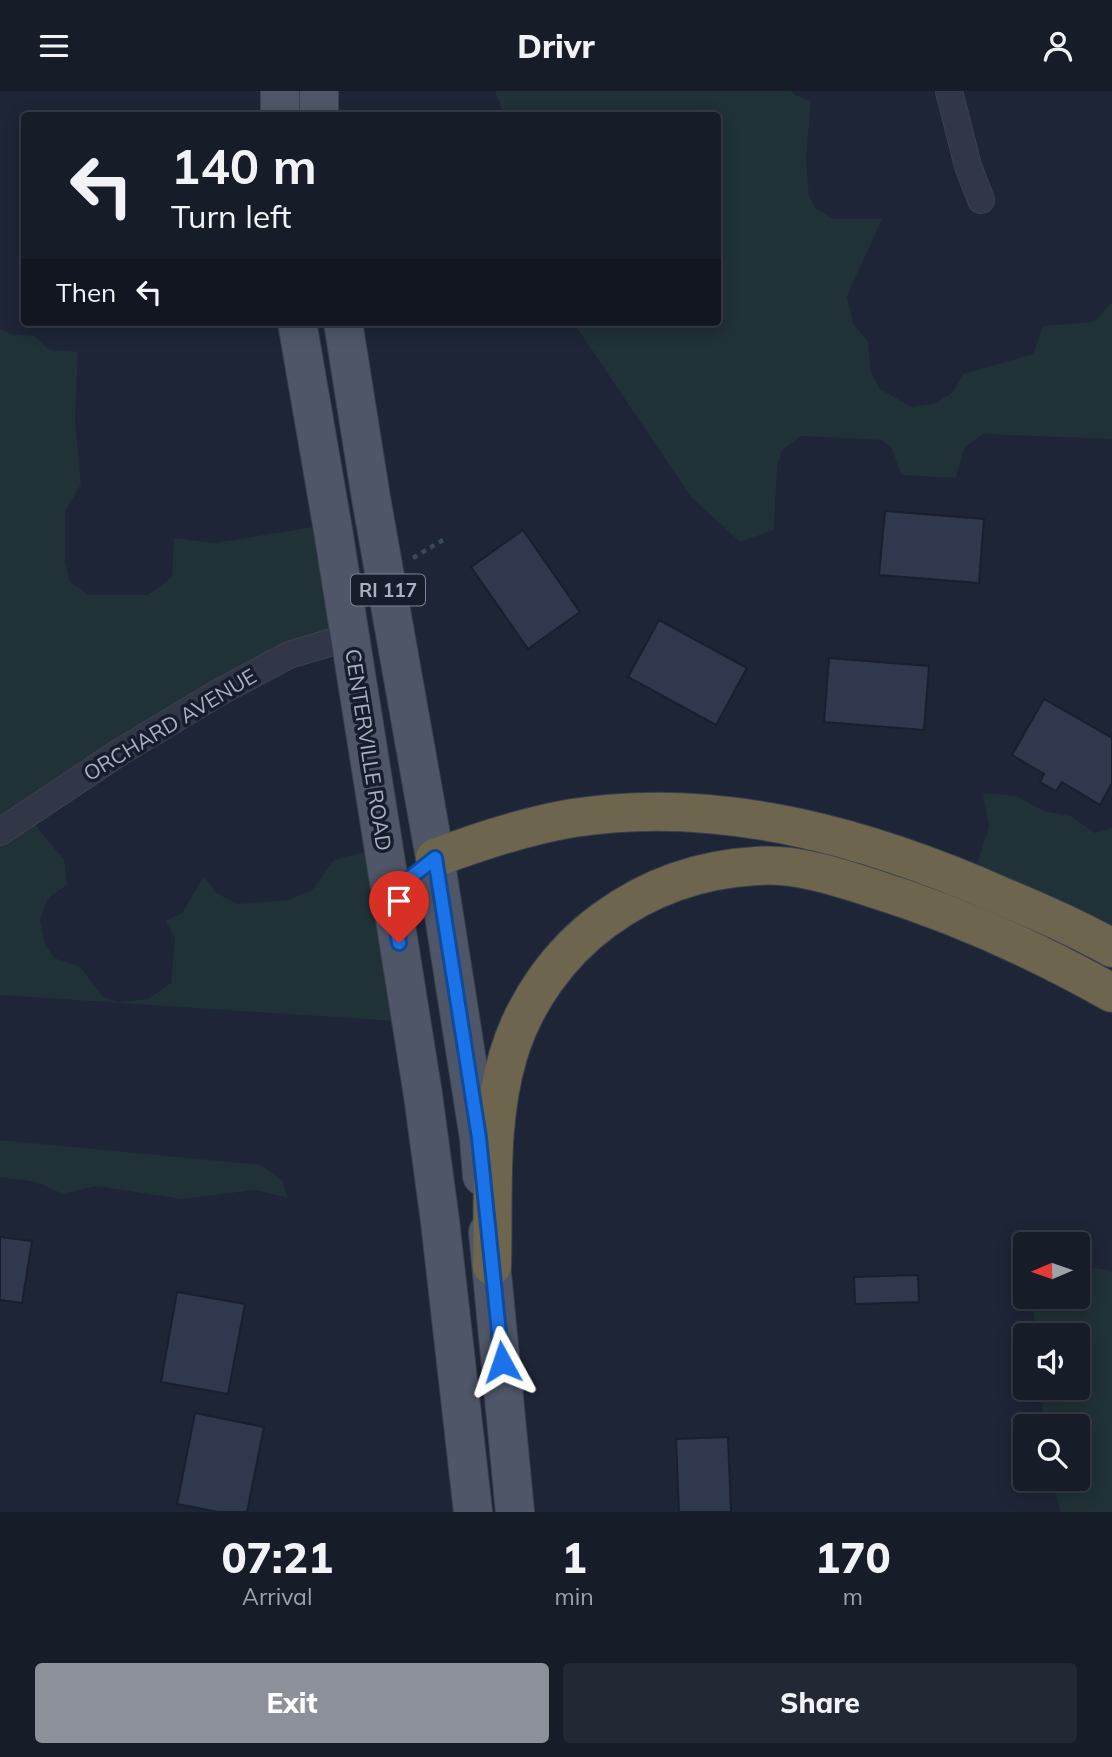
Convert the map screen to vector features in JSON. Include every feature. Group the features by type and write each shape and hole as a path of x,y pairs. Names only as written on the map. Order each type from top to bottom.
{"highway":[{"path":"435,858 529,827 573,818 661,813 741,817 841,837 912,860 972,883 1112,948"},
{"path":"492,1266 495,1128 505,1066 521,1021 538,991 584,935 640,895 702,875 758,866 799,869 839,877 925,904 995,933 1112,993"}],"main road":[{"path":"280,91 280,112"},
{"path":"319,91 319,112"},
{"name":"CENTERVILLE ROAD","path":"298,326 391,893 438,1208 473,1512"},
{"name":"RI 117","path":"344,326 435,858 479,1138 515,1512"},
{"path":"391,893 435,858"}],"street":[{"path":"949,91 968,166 981,200"},
{"name":"ORCHARD AVENUE","path":"0,832 120,752 218,693 289,655 349,637"}],"shaded area":[{"path":"495,91 791,91 811,101 806,157 809,196 816,209 834,219 882,219 847,296 853,324 868,341 871,372 880,389 912,407 936,403 953,392 963,374 1033,354 1043,326 1094,322 1112,302 1112,439 983,434 964,448 956,478 901,475 892,448 881,440 801,436 782,450 777,466 774,530 740,542 691,497 576,326 721,326 721,112 503,112"},
{"path":"0,329 11,334 34,336 50,350 78,352 75,419 81,484 65,512 65,562 70,582 89,595 148,595 172,577 174,538 215,543 325,525 345,633 286,654 28,816 64,860 67,885 48,898 40,920 45,944 54,958 80,967 103,997 119,1002 148,999 171,983 175,939 166,921 182,913 204,876 216,893 237,904 288,900 312,890 334,860 379,848 409,1022 0,995"},
{"path":"983,793 1016,796 1044,811 1071,816 1095,833 1112,828 1112,949 971,882 989,827"},
{"path":"0,1140 261,1165 282,1180 288,1198 256,1190 181,1199 96,1186 63,1194 36,1182 0,1177"},
{"path":"1090,1267 1112,1271 1112,1512 1060,1512 1056,1491 1090,1491 1090,1414 1043,1414 1042,1400 1090,1400 1090,1323 1034,1323 1034,1309 1090,1309"}],"building":[{"path":"885,511 984,519 979,583 879,575"},
{"path":"523,530 580,612 528,649 471,567"},
{"path":"659,620 747,668 716,725 628,677"},
{"path":"829,658 929,666 924,730 824,722"},
{"path":"1044,699 1112,738 1112,783 1100,805 1062,782 1056,791 1040,782 1044,774 1012,755"},
{"path":"0,1237 32,1241 22,1303 0,1300"},
{"path":"918,1275 919,1302 855,1304 854,1277"},
{"path":"177,1292 245,1304 228,1394 161,1382"},
{"path":"195,1413 264,1427 247,1512 218,1512 177,1504"},
{"path":"728,1437 731,1512 679,1512 676,1439"}],"route":[{"path":"399,943 391,893 435,858 479,1138 502,1362"}]}
